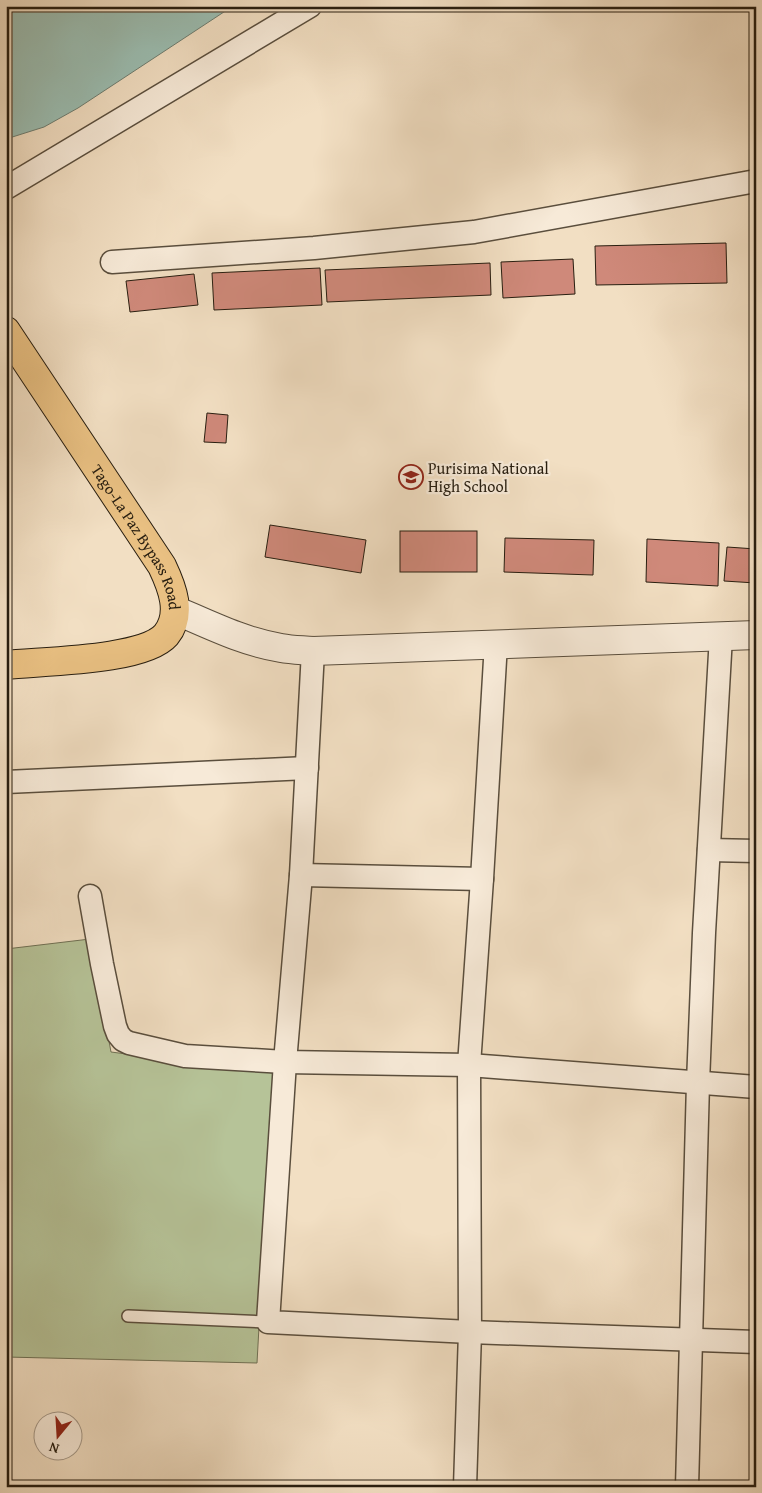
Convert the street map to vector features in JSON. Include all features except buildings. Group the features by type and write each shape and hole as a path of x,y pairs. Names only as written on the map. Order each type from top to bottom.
{"highway":[{"name":"Tago-La Paz Bypass Road","path":"6,331 162,566 171,584 175,610 167,634 158,642 144,649 100,657 6,665"}],"street":[{"path":"6,188 310,6"},
{"path":"112,262 314,248 474,232 756,181"},
{"path":"175,610 229,634 256,643 283,649 312,651 756,635"},
{"path":"687,1487 698,1083 704,933 721,636"},
{"path":"465,1487 470,1332 469,1065 496,643"},
{"path":"312,651 301,875 285,1062 268,1322 470,1332 756,1342"},
{"path":"6,782 307,768"},
{"path":"709,850 756,851"},
{"path":"301,875 482,879"},
{"path":"90,896 115,1026 123,1040 137,1046 186,1056 285,1062 469,1065 756,1087"}],"lane":[{"path":"128,1316 268,1322"}],"green space":[{"path":"90,939 111,1052 273,1073 257,1363 6,1357 6,949"}],"water":[{"path":"6,6 233,6 78,108 44,127 6,139"}],"place":[{"name":"Purisima National High School","path":"411,477"}]}
